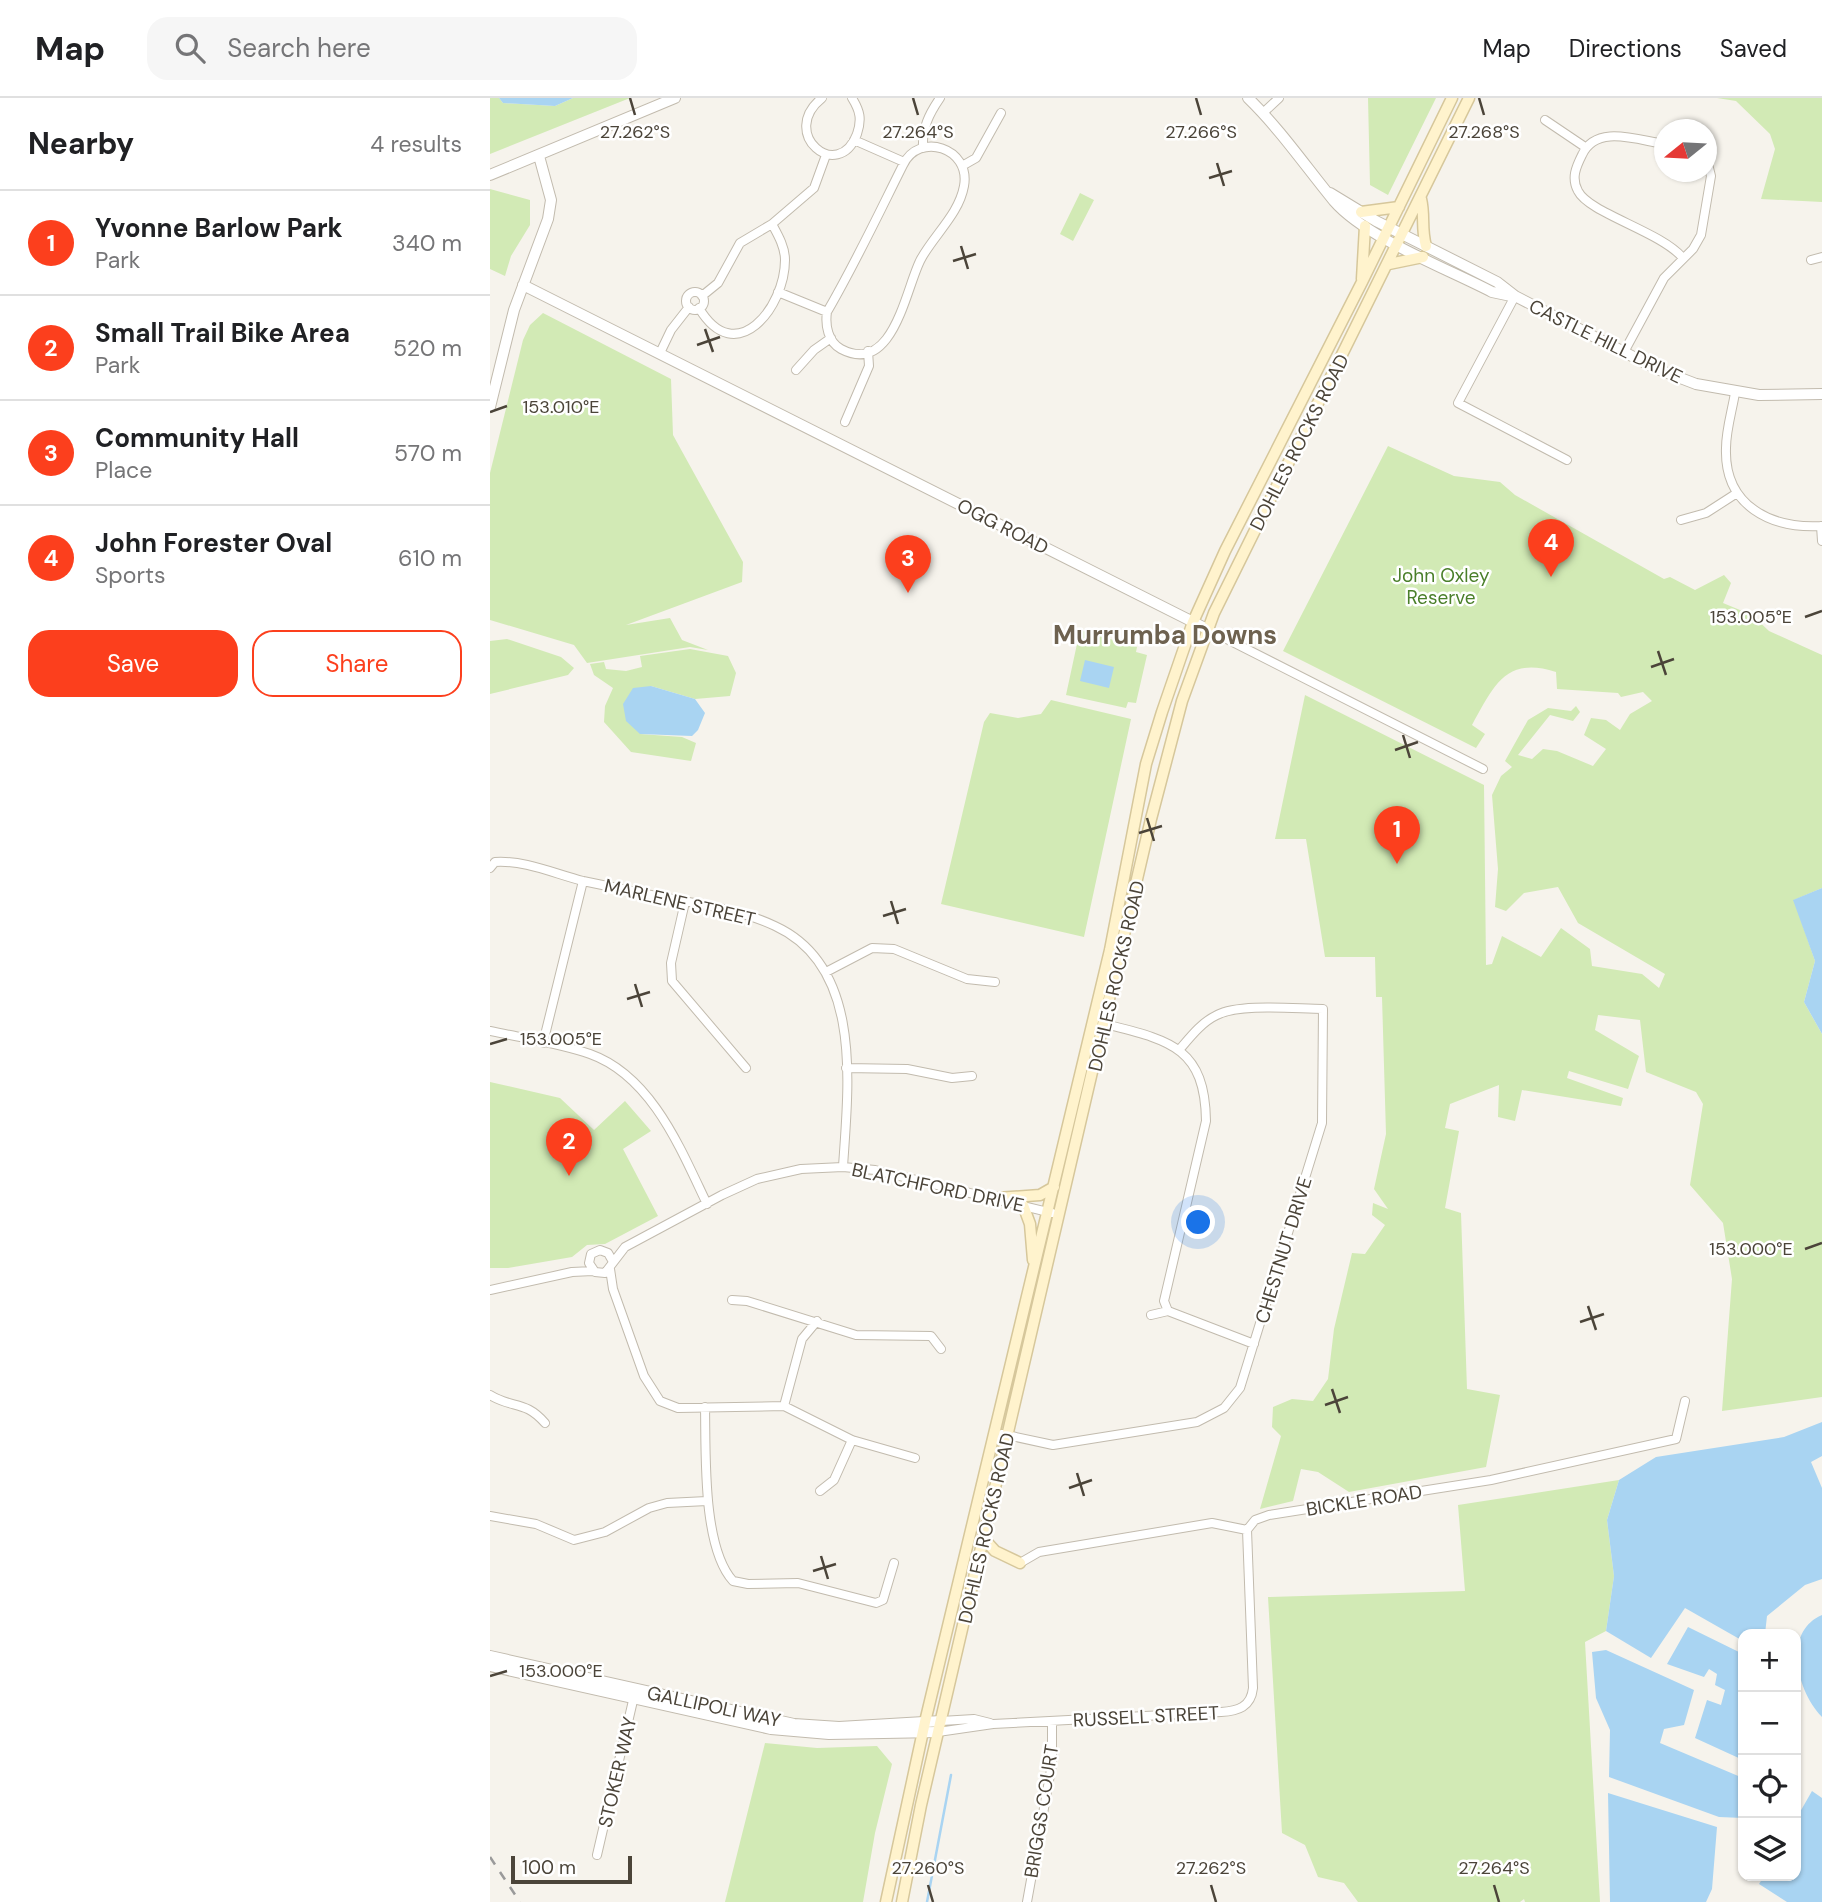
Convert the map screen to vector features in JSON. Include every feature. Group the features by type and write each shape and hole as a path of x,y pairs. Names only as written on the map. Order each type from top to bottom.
{"main road":[{"name":"DOHLES ROCKS ROAD","path":"902,1902 939,1726 1008,1436 1054,1213 1054,1187 1110,950 1146,764 1193,622 1225,551 1452,98"},
{"name":"DOHLES ROCKS ROAD","path":"886,1902 924,1727 1034,1273 1054,1213 1105,1024 1166,756 1207,629 1235,566 1401,240 1469,98"},
{"path":"1389,264 1424,251 1422,227 1425,213 1421,199"},
{"path":"1361,212 1399,207"},
{"path":"1362,282 1365,226"},
{"path":"997,1198 1040,1195 1054,1187"},
{"path":"1023,1205 1030,1224 1034,1273"},
{"path":"984,1539 995,1551 1020,1563"}],"street":[{"path":"490,175 676,98"},
{"path":"822,98 808,113 806,128 809,142 816,150 826,155 847,150 854,140 860,125 860,111 852,98"},
{"path":"923,148 922,134 929,115 940,98"},
{"path":"1248,98 1308,171 1330,193 1387,232"},
{"path":"1263,113 1279,98"},
{"path":"962,166 976,158 1001,113"},
{"path":"1545,120 1586,147"},
{"path":"1654,143 1602,136 1586,147 1574,174 1576,187 1581,197 1667,243 1682,257"},
{"path":"854,140 904,162"},
{"path":"939,145 951,152 962,166 965,184 956,207 920,259 904,310 891,331 876,348 860,354 846,351 836,346 831,338 825,322 827,312 869,237 904,162 914,151 939,145"},
{"path":"702,296 718,283 740,243 772,224 814,188 826,155"},
{"path":"490,407 514,310 548,219 551,200 539,156"},
{"path":"1624,352 1664,278 1682,257 1693,249 1701,235 1710,182"},
{"path":"1330,193 1334,200 1365,226 1387,232"},
{"path":"689,307 699,308 715,329 739,334 758,323 778,292 785,260 783,246 772,224"},
{"name":"CASTLE HILL DRIVE","path":"1387,232 1497,282 1515,296 1680,379 1735,393 1822,394"},
{"path":"1811,260 1822,257"},
{"name":"OGG ROAD","path":"523,285 1483,769"},
{"path":"660,353 671,330 689,307 688,295 696,292 702,296 703,303 699,308"},
{"path":"778,292 827,312"},
{"path":"1515,296 1458,403 1567,460"},
{"path":"796,370 814,350 831,338"},
{"path":"845,422 869,366 868,351"},
{"path":"1735,393 1726,458 1737,493 1764,517 1781,525 1821,526 1822,541"},
{"path":"1681,520 1706,513 1737,493"},
{"name":"MARLENE STREET","path":"490,868 495,862 511,861 777,926 791,935 826,972 839,1004 846,1068 843,1167"},
{"path":"544,1044 583,880"},
{"path":"685,902 671,963 672,981 746,1068"},
{"path":"826,972 872,948 894,949 967,979 995,982"},
{"name":"CHESTNUT DRIVE","path":"996,1433 1053,1445 1197,1422 1224,1408 1240,1388 1321,1122 1323,1009 1243,1010 1218,1014 1197,1029 1180,1049"},
{"path":"1105,1024 1160,1038 1180,1049 1206,1091 1206,1121 1164,1301 1168,1311"},
{"path":"490,1031 591,1054 621,1071 648,1098 681,1148 707,1204"},
{"path":"846,1068 907,1069 952,1078 972,1076"},
{"name":"BLATCHFORD DRIVE","path":"589,1260 595,1251 625,1247 733,1189 773,1175 843,1167 888,1173 1054,1213"},
{"name":"BLATCHFORD DRIVE","path":"611,1265 625,1247"},
{"path":"606,1251 611,1265 613,1289 654,1395 674,1408 784,1406 852,1440 915,1458"},
{"path":"572,1272 589,1260 596,1272 613,1289"},
{"path":"490,1290 572,1272 596,1272 611,1265"},
{"path":"732,1300 747,1301 856,1335 931,1336 941,1349"},
{"path":"1151,1315 1168,1311 1254,1344"},
{"path":"784,1406 802,1339 817,1321"},
{"path":"490,1395 500,1401 532,1408 545,1423"},
{"name":"BICKLE ROAD","path":"1247,1530 1255,1520 1269,1515 1491,1480 1676,1439 1685,1401"},
{"path":"705,1407 707,1501 723,1566 733,1581 748,1584 798,1583 876,1603 883,1600 894,1563"},
{"path":"820,1491 834,1480 852,1440"},
{"path":"490,1516 536,1524 573,1540 605,1532 649,1508 667,1503 707,1501"},
{"path":"1020,1563 1039,1552 1208,1524 1247,1530"},
{"name":"RUSSELL STREET","path":"939,1726 1221,1713 1246,1705 1253,1688 1247,1530"},
{"name":"GALLIPOLI WAY","path":"490,1656 635,1694"},
{"name":"GALLIPOLI WAY","path":"490,1666 808,1725 939,1726"},
{"name":"STOKER WAY","path":"597,1856 635,1694"},
{"name":"BRIGGS COURT","path":"1027,1902 1051,1773 1052,1721"}],"green space":[{"path":"490,98 499,98 503,103 555,106 573,98 630,98 490,154"},
{"path":"1368,98 1436,98 1388,195 1370,185"},
{"path":"1717,98 1822,98 1822,202 1761,199 1775,149 1770,134 1736,101"},
{"path":"490,189 530,200 530,225 511,256 505,276 490,269"},
{"path":"1080,193 1094,200 1073,241 1060,234"},
{"path":"543,313 671,379 673,435 743,562 742,582 626,625 670,618 682,640 708,650 690,647 587,663 574,645 490,620 490,473 523,340 530,325"},
{"name":"John Oxley Reserve","path":"1388,446 1454,476 1500,482 1515,495 1664,579 1670,577 1695,590 1724,575 1731,583 1723,603 1752,615 1769,631 1822,655 1822,888 1794,900 1815,961 1804,1002 1822,1034 1822,1397 1722,1411 1732,1279 1723,1223 1690,1185 1703,1104 1696,1092 1646,1072 1640,1020 1598,1015 1595,1030 1639,1056 1628,1089 1569,1071 1567,1078 1623,1098 1621,1106 1522,1090 1515,1121 1498,1117 1499,1085 1450,1104 1445,1128 1459,1131 1445,1208 1461,1213 1467,1389 1500,1395 1486,1467 1349,1492 1318,1472 1301,1469 1293,1501 1260,1509 1281,1436 1272,1427 1273,1407 1292,1399 1313,1401 1328,1379 1334,1329 1352,1253 1365,1254 1385,1225 1372,1215 1373,1203 1388,1209 1374,1189 1386,1134 1382,997 1376,997 1375,957 1325,957 1306,839 1275,839 1305,695 1484,785 1486,965 1492,964 1502,936 1541,957 1561,928 1590,949 1592,966 1642,974 1659,988 1665,974 1578,923 1558,887 1524,893 1506,911 1495,907 1498,869 1492,795 1501,776 1512,767 1505,761 1528,720 1548,708 1571,711 1576,706 1580,712 1573,721 1550,715 1518,755 1532,759 1543,749 1557,751 1593,766 1606,749 1584,735 1591,718 1606,720 1620,730 1630,714 1652,701 1643,692 1621,697 1618,693 1557,689 1556,672 1539,668 1513,671 1495,687 1472,725 1485,734 1476,748 1283,651"},
{"path":"1080,630 1137,647 1136,652 1147,655 1136,703 1128,702 1126,708 1066,695"},
{"path":"507,639 561,657 574,668 568,675 490,694 490,641"},
{"path":"690,649 728,656 736,673 730,696 695,699 651,686 640,734 682,737 696,743 691,761 631,752 604,722 605,706 613,688 594,675 590,664 604,662 606,669 626,671 642,667 640,656"},
{"path":"1051,700 1131,719 1084,937 941,904 984,722 990,713 1018,718 1041,714"},
{"path":"490,1082 560,1098 594,1130 625,1101 651,1131 623,1149 658,1216 605,1244 587,1245 572,1257 508,1268 490,1268"},
{"path":"1619,1480 1607,1520 1614,1576 1606,1631 1585,1642 1600,1902 1525,1902 1524,1899 1520,1902 1358,1902 1344,1883 1318,1877 1305,1845 1282,1833 1268,1597 1465,1591 1458,1505"},
{"path":"765,1743 817,1748 877,1746 892,1764 875,1833 863,1902 725,1902"}],"water":[{"path":"499,98 573,98 555,106 503,103"},
{"path":"1085,660 1114,667 1109,688 1080,681"},
{"path":"651,686 695,699 705,713 698,730 692,736 640,734 626,721 623,704 633,688"},
{"path":"1822,888 1822,1034 1804,1002 1815,961 1793,900"},
{"path":"1822,1422 1822,1456 1811,1462 1822,1488 1822,1579 1805,1585 1767,1616 1766,1629 1738,1629 1738,1638 1685,1608 1651,1658 1606,1631 1614,1576 1607,1520 1619,1480 1656,1457 1784,1437"},
{"path":"1822,1615 1822,1717 1813,1706 1801,1680 1801,1638 1809,1623"},
{"path":"1688,1627 1738,1652 1738,1758 1695,1738 1707,1700 1721,1705 1725,1690 1715,1685 1717,1674 1709,1669 1704,1677 1667,1664"},
{"path":"1606,1650 1694,1690 1684,1725 1664,1729 1660,1743 1738,1776 1738,1818 1719,1817 1609,1777 1610,1730 1596,1698 1592,1652"},
{"path":"1812,1791 1822,1798 1822,1902 1787,1902 1759,1884 1761,1881 1801,1881 1801,1810"},
{"path":"1608,1793 1717,1827 1712,1889 1706,1902 1610,1902"}],"waterway":[{"path":"927,1902 951,1775"}],"railway":[{"path":"490,1857 520,1902"}],"place":[{"name":"John Forester Oval","path":"1551,577"},
{"name":"Community Hall","path":"908,593"},
{"name":"Yvonne Barlow Park","path":"1397,864"},
{"name":"Small Trail Bike Area","path":"569,1176"}],"district":[{"name":"Murrumba Downs","path":"1165,635"}]}
